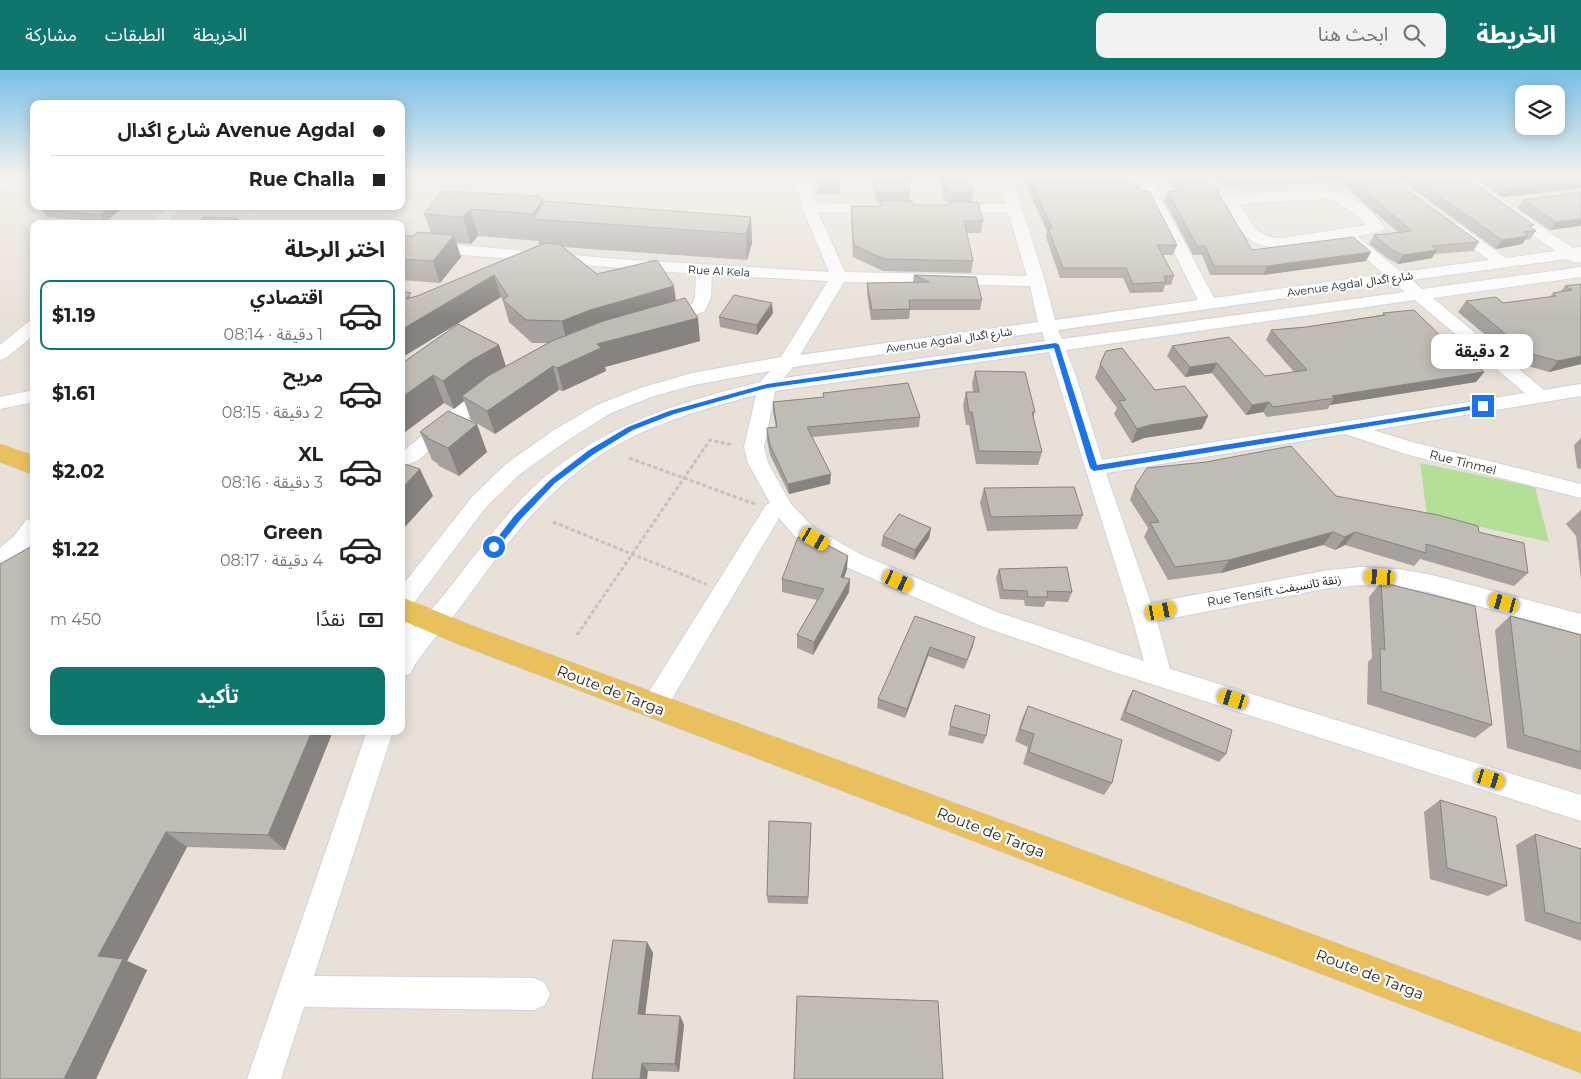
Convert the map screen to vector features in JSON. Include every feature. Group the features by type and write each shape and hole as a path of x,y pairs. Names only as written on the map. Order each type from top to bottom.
{"main road":[{"path":"0,452 30,464"},
{"name":"Route de Targa","path":"405,610 654,706 1581,1053"}],"street":[{"path":"816,224 839,277 787,362 767,386 755,439 755,455 784,509 805,533 852,560 989,619 1160,676 1581,808"},
{"path":"1019,224 1037,281 1048,326 1056,345 1094,468 1143,614 1160,676"},
{"path":"1168,224 1209,304"},
{"path":"1245,224 1256,239 1266,243 1282,243 1343,232 1367,231 1376,228 1373,224"},
{"path":"1450,224 1503,263"},
{"path":"1530,224 1577,256"},
{"path":"1343,232 1420,294 1540,396"},
{"name":"Rue Al Kela","path":"405,244 509,255 704,270 839,277 1037,281"},
{"path":"484,269 509,255"},
{"name":"Avenue Agdal شارع اگدال","path":"405,599 479,502 514,469 561,435 604,409 647,392 692,379 787,362 1398,277 1503,263 1577,256"},
{"path":"646,326 684,314 699,307 703,297 704,270"},
{"name":"Avenue Agdal شارع اگدال","path":"405,658 518,518 552,481 592,452 630,429 671,412 767,386 1581,272"},
{"path":"0,354 30,329"},
{"path":"405,458 462,413 503,385"},
{"path":"1094,468 1581,390"},
{"path":"0,403 30,397"},
{"name":"Rue Tinmel","path":"1346,428 1409,448 1581,491"},
{"path":"654,706 772,510"},
{"path":"0,570 30,540"},
{"name":"Rue Tensift زنقة تانسيفت","path":"1143,614 1329,579 1362,576 1397,578 1428,583 1581,624"},
{"path":"264,1079 379,735"},
{"path":"294,991 534,994"}],"path":[{"path":"577,636 710,440"},
{"path":"629,458 683,480 772,510"},
{"path":"553,522 706,584"}],"green space":[{"path":"1420,463 1535,487 1549,542 1427,515"}],"building":[{"path":"605,224 749,224 746,234"},
{"path":"852,224 965,224 973,261 884,259 854,245"},
{"path":"1050,224 1166,224 1177,245 1157,245 1174,276 1164,276 1166,282 1133,284 1126,268 1063,268 1048,228 1052,228"},
{"path":"1185,224 1237,224 1252,250 1353,237 1371,252 1267,266 1214,266 1205,246 1197,246"},
{"path":"1404,224 1454,224 1479,242 1432,246 1437,250 1403,255 1392,250 1374,235 1412,231"},
{"path":"1479,224 1534,225 1529,226 1536,231 1523,232 1528,236 1502,240"},
{"path":"417,232 454,235 433,261 405,259 405,236 414,236"},
{"path":"545,243 559,244 597,274 657,260 674,286 590,310 562,321 526,320 503,300 508,296 494,275 405,328 405,292 411,293 406,299"},
{"path":"914,275 976,277 982,300 909,300 910,309 872,310 867,283 929,282"},
{"path":"1581,284 1581,356 1558,361 1528,353 1466,301 1496,297 1503,303 1556,296 1553,293 1572,290 1565,286"},
{"path":"734,295 772,303 757,325 719,317"},
{"path":"685,298 698,318 597,344 601,348 557,368 553,366 487,411 462,396 488,376 552,341 603,321"},
{"path":"1414,310 1455,350 1459,350 1484,372 1273,407 1269,402 1252,405 1217,363 1190,367 1172,346 1229,337 1265,376 1307,370 1271,330 1306,327 1385,315 1383,313"},
{"path":"458,324 499,345 470,361 443,381 433,375 405,395 405,361"},
{"path":"1122,348 1155,390 1185,386 1208,416 1150,425 1137,429 1119,401 1126,400 1100,364 1106,351"},
{"path":"975,371 1025,372 1042,452 979,451 972,412 969,412 966,392 979,392"},
{"path":"908,383 920,417 807,427 831,474 788,484 770,445 767,430 767,428 777,427 773,402 824,397 823,393"},
{"path":"448,411 477,424 448,448 427,438 420,432"},
{"path":"1291,446 1336,496 1438,515 1478,526 1479,532 1524,543 1528,573 1426,544 1426,553 1355,532 1345,537 1333,532 1229,560 1175,567 1150,523 1159,522 1135,486 1147,468 1206,462"},
{"path":"405,464 420,469 405,485"},
{"path":"1074,487 1083,515 991,517 984,488"},
{"path":"899,514 931,528 915,550 883,536"},
{"path":"798,537 824,543 848,556 841,577 850,579 814,642 797,635 824,589 782,579"},
{"path":"30,547 30,735 310,735 268,835 166,832 98,956 123,959 64,1079 0,1079 0,564"},
{"path":"1067,567 1072,592 1047,591 1048,597 1028,597 1027,591 1003,590 999,569"},
{"path":"1381,582 1475,606 1492,725 1381,691 1380,648 1385,650"},
{"path":"915,616 975,637 967,660 930,647 907,709 878,699"},
{"path":"1510,616 1581,635 1581,752 1524,735"},
{"path":"1133,690 1232,730 1226,754 1125,712"},
{"path":"955,705 990,715 986,736 950,726"},
{"path":"1028,706 1122,740 1112,783 1029,752 1034,734 1020,729"},
{"path":"1440,800 1496,817 1507,886 1447,868"},
{"path":"769,821 811,823 808,897 767,896"},
{"path":"1535,834 1581,849 1581,924 1545,912"},
{"path":"613,940 647,942 638,1014 680,1016 675,1064 642,1063 640,1079 592,1079"},
{"path":"797,996 938,1001 943,1079 794,1079"}],"route":[{"path":"494,547 552,481 592,452 630,429 671,412 767,386 1056,345 1094,468 1483,406"}]}
